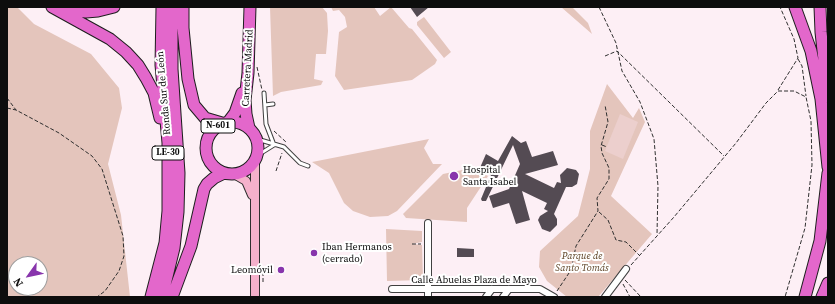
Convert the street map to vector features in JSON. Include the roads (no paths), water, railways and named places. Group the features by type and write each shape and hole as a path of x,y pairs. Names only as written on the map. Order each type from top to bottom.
{"highway":[{"path":"52,7 110,39 126,52 138,65 154,93 160,118 169,176"},
{"path":"67,7 76,11 86,12 114,7"},
{"name":"Ronda Sur de León","path":"151,297 165,243 168,211 168,143 160,65 162,7"},
{"name":"Ronda Sur de León","path":"162,297 174,248 178,212 179,174 172,69 172,7"},
{"path":"183,7 183,28 188,80 194,105 205,118 225,122"},
{"name":"Carretera Madrid","path":"225,122 235,113 240,103 243,84 244,7"},
{"name":"Carretera Madrid","path":"249,128 245,100 248,73 250,7"},
{"path":"795,7 811,51 821,99 828,167"},
{"path":"820,7 820,32 828,97"},
{"name":"N-601","path":"229,174 211,164 205,148 210,133 225,122 236,122 249,128 257,139"},
{"path":"172,297 191,246 204,189 210,181 246,170 256,158 257,139"},
{"path":"805,297 820,241 828,173"},
{"path":"822,297 828,283"}],"main road":[{"path":"255,297 254,198 256,158"},
{"path":"229,174 246,181 254,198"}],"street":[{"path":"428,223 428,297"},
{"path":"605,297 626,270"},
{"name":"Calle Abuelas Plaza de Mayo","path":"392,289 540,289 553,297"},
{"path":"486,297 492,289"},
{"path":"503,297 509,289"}],"lane":[{"path":"264,93 266,124 274,145"},
{"path":"265,105 273,104"},
{"path":"257,139 284,147 300,163 308,166"},
{"path":"256,158 274,145"}],"place":[{"name":"Hospital Santa Isabel","path":"454,176"},
{"name":"Iban Hermanos (cerrado)","path":"314,253"},
{"name":"Leomóvil","path":"281,270"}],"park label":[{"name":"Parque de Santo Tomás","path":"582,262"}]}
